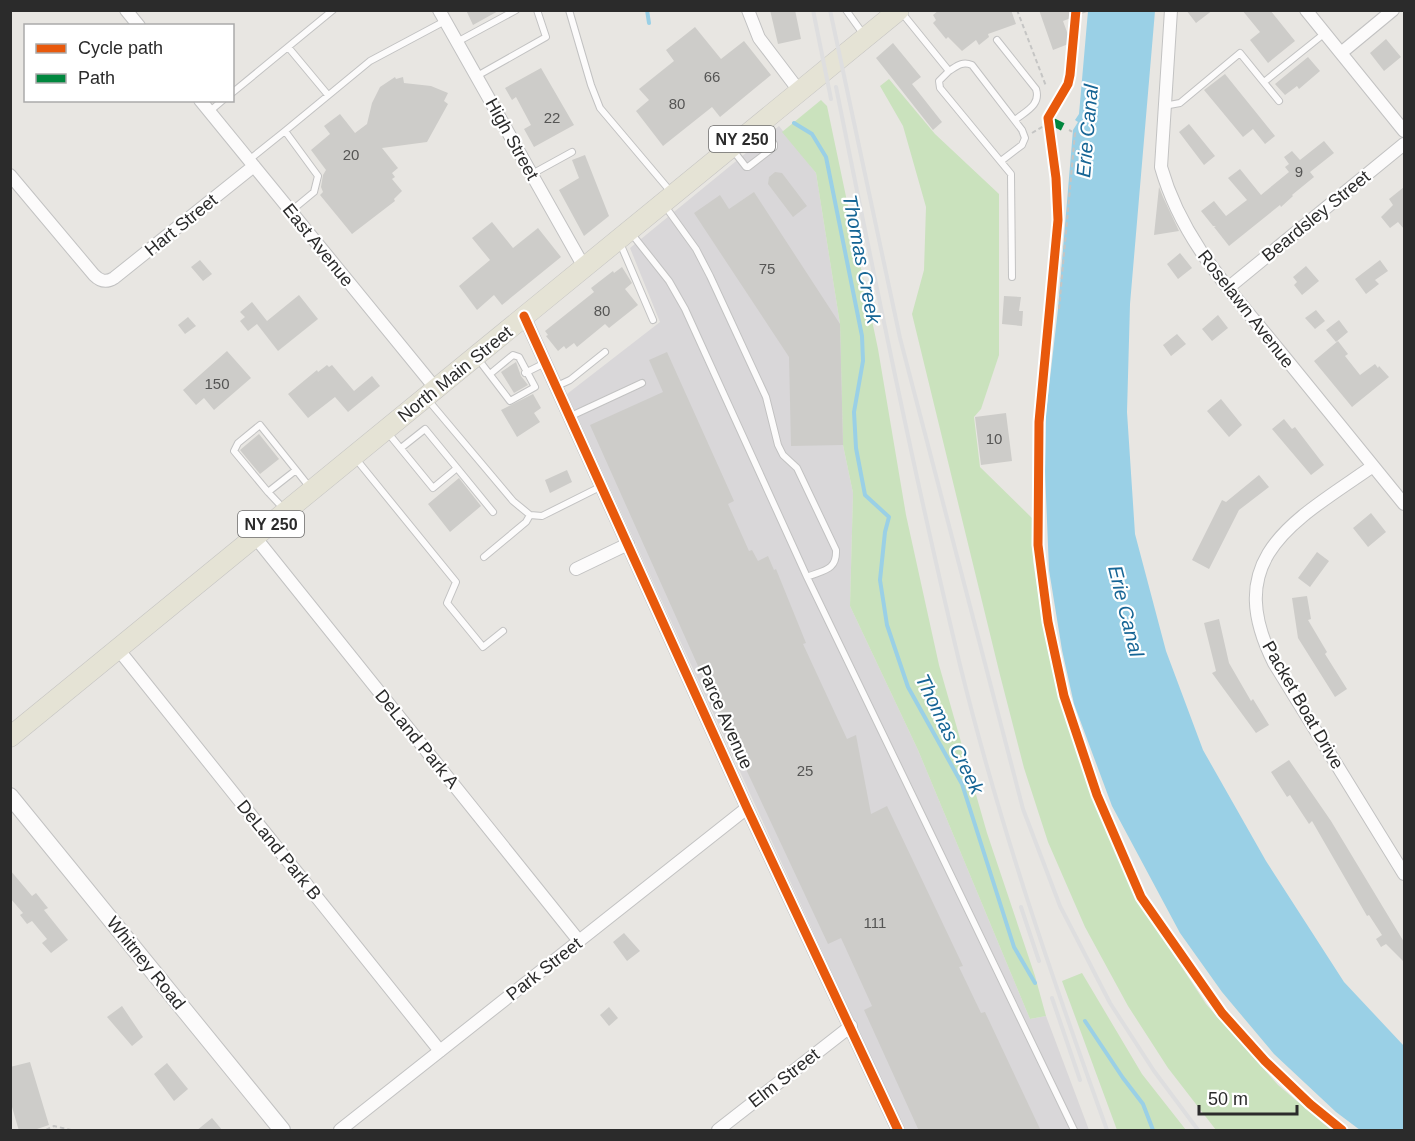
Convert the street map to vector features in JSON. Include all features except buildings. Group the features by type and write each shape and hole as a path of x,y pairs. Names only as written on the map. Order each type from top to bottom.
{"main road":[{"name":"North Main Street","path":"10,737 899,10"},
{"name":"Whitney Road","path":"10,796 282,1131"}],"street":[{"path":"126,10 137,24"},
{"path":"748,10 759,38 800,92"},
{"name":"Roselawn Avenue","path":"1171,10 1161,167 1166,185 1184,225 1211,269 1404,504"},
{"path":"1306,10 1404,130"},
{"path":"1341,53 1393,10"},
{"name":"High Street","path":"442,16 584,267"},
{"name":"East Avenue","path":"202,102 291,212 431,393"},
{"name":"Beardsley Street","path":"1228,288 1404,144"},
{"name":"Hart Street","path":"10,175 94,275 106,281 114,278 251,164"},
{"name":"Parce Avenue","path":"524,316 747,808 898,1131"},
{"name":"Packet Boat Drive","path":"1373,466 1296,519 1281,535 1268,551 1260,568 1255,607 1257,623 1274,663 1404,874"},
{"name":"DeLand Park A","path":"255,537 579,941"},
{"path":"576,569 628,544"},
{"name":"DeLand Park B","path":"118,650 440,1051"},
{"name":"Park Street","path":"340,1131 747,808"},
{"name":"Elm Street","path":"718,1131 850,1026"}],"lane":[{"path":"234,91 333,10"},
{"path":"457,42 516,10"},
{"path":"476,76 546,37 537,10"},
{"path":"569,10 600,108 668,199 696,249 766,398 778,445 783,455 797,468 836,550 837,560 833,565 807,578"},
{"path":"846,10 866,38"},
{"path":"899,10 949,70"},
{"path":"251,164 285,131 370,61 442,16"},
{"path":"1264,82 1324,33"},
{"path":"997,40 1036,89 1038,96 1037,103 1015,120"},
{"path":"288,47 328,95"},
{"path":"1164,106 1180,103 1240,53 1279,101"},
{"path":"1001,161 1022,145 1025,138 1015,120 972,66 966,63 960,64 949,70 939,81 940,88 1011,174 1012,277"},
{"path":"209,112 221,102"},
{"path":"285,131 318,176 314,192 291,212"},
{"path":"532,174 572,152"},
{"path":"624,235 652,320"},
{"path":"624,235 669,281 685,309 807,578 1074,1131"},
{"path":"556,386 570,380 605,352"},
{"path":"476,356 490,375 510,401 536,387 519,357 513,355 490,375"},
{"path":"526,373 546,362"},
{"path":"500,388 508,383"},
{"path":"571,416 642,383"},
{"path":"431,393 513,501 530,515 542,516 602,486"},
{"path":"286,511 234,451 238,443 260,425 312,490"},
{"path":"401,448 425,429 493,512"},
{"path":"386,430 433,488 457,468"},
{"path":"354,456 456,582 447,603 483,647 503,630"},
{"path":"268,492 296,470"},
{"path":"484,557 526,522 530,515"}],"path":[{"path":"1017,10 1048,95"},
{"path":"1025,138 1049,123"},
{"path":"1059,309 1075,133 1070,130"},
{"path":"46,1131 54,1126 70,1131"}],"shaded area":[{"path":"779,126 816,173 840,324 843,445 853,493 850,606 918,750 1030,1019 1046,1016 1089,1130 904,1130 567,394 660,322 630,248"}],"green space":[{"path":"889,79 935,134 999,194 999,355 981,409 974,417 980,467 1032,518 1033,561 1044,631 1060,703 1094,800 1137,899 1206,1004 1278,1085 1331,1130 1216,1130 1168,1068 1128,1006 1085,927 1048,842 1024,768 1000,675 912,314 924,270 926,207 903,126 880,86"},
{"path":"821,100 827,106 878,349 906,515 939,665 987,833 1035,976 1046,1016 1030,1019 918,750 850,606 853,493 843,445 840,324 816,173 782,132"},
{"path":"1082,973 1142,1074 1186,1130 1117,1130 1062,981"}],"water":[{"name":"Erie Canal","path":"1088,11 1155,11 1130,304 1127,412 1135,534 1166,651 1203,750 1266,861 1344,982 1404,1046 1404,1130 1360,1130 1336,1112 1274,1054 1222,992 1180,933 1112,806 1074,704 1062,650 1049,570 1045,471 1046,413 1058,309 1073,130 1078,122 1075,120 1079,114"}],"waterway":[{"name":"Thomas Creek","path":"647,10 649,23"},
{"name":"Thomas Creek","path":"794,123 812,134 826,157 862,336 863,361 854,412 856,448 865,495 889,517 885,532 880,580 887,625 908,687 962,784 1014,947 1035,983"},
{"name":"Thomas Creek","path":"1085,1021 1143,1104 1153,1130"}],"railway":[{"path":"813,10 831,99"},
{"path":"830,10 900,338 1023,809 1060,906 1110,1003 1154,1071 1198,1130"},
{"path":"836,87 911,449 975,724 1028,900 1107,1130"},
{"path":"1021,907 1039,961"},
{"path":"1052,998 1080,1080"}],"marked path":[{"path":"1049,123 1053,122 1069,130"}],"cycle path":[{"path":"1076,10 1068,84 1048,118 1056,178 1058,220 1039,422 1038,545 1048,622 1064,696 1097,795 1141,897 1222,1013 1265,1061 1310,1104 1342,1130"},
{"path":"524,316 747,808 898,1130"}]}
